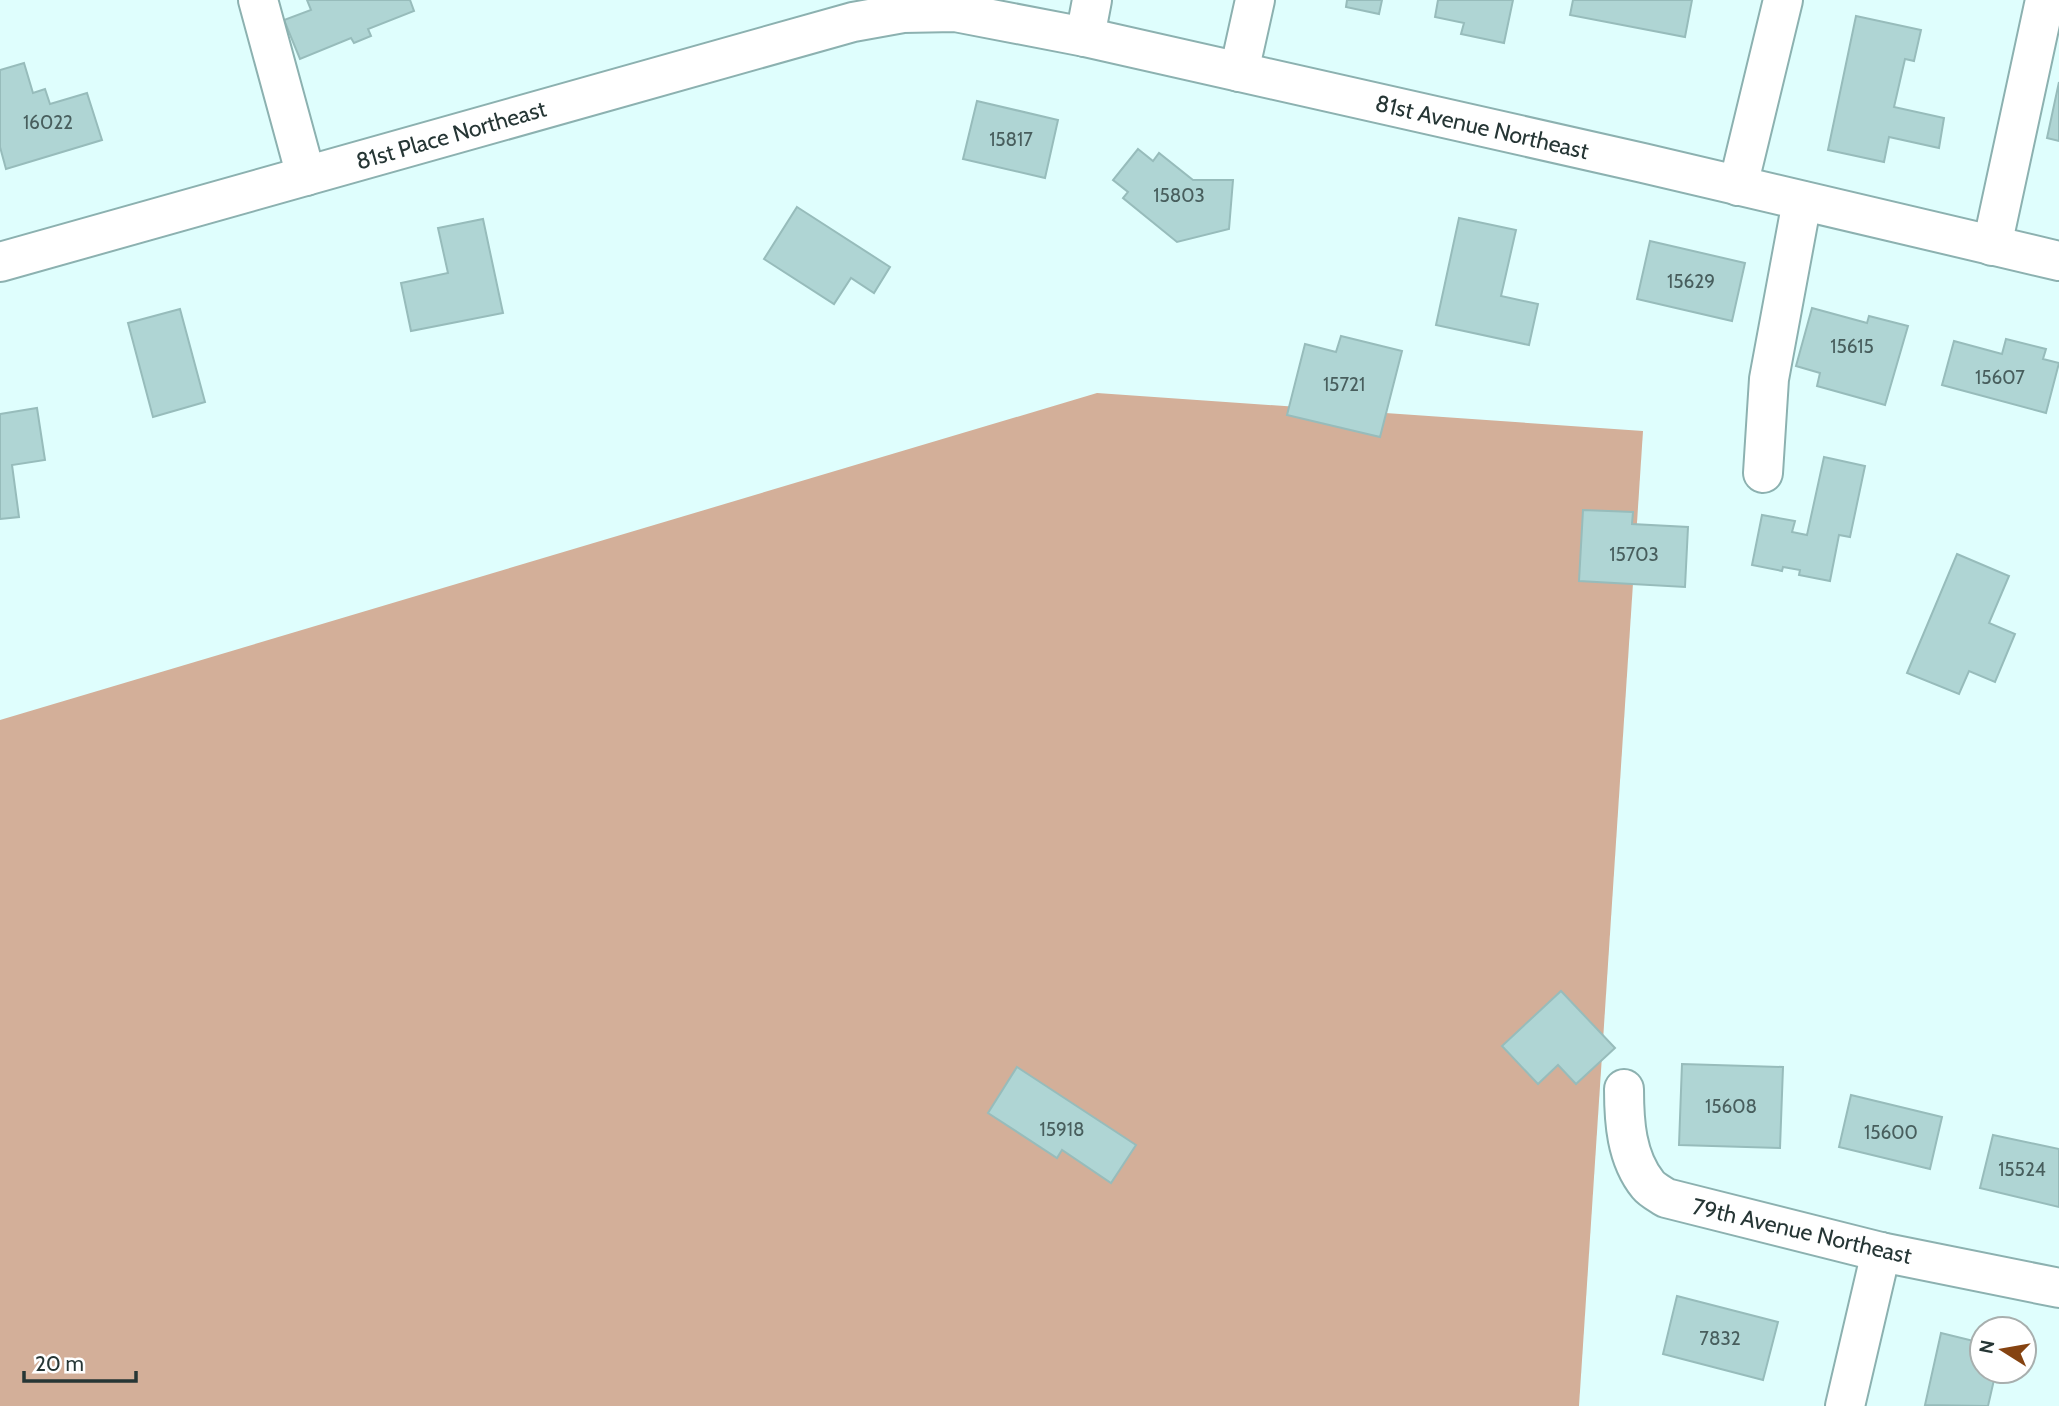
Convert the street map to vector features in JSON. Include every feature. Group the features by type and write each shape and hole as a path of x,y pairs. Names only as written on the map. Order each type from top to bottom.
{"street":[{"path":"258,0 306,176"},
{"path":"1085,37 1092,0"},
{"path":"1239,72 1255,0"},
{"path":"1738,186 1783,0"},
{"path":"1992,246 2045,0"},
{"name":"81st Avenue Northeast","path":"903,13 955,12 1085,37 2059,261"},
{"name":"81st Place Northeast","path":"0,262 837,26 903,13"},
{"path":"1763,473 1769,379 1802,201"},
{"name":"79th Avenue Northeast","path":"1624,1088 1625,1122 1634,1159 1649,1186 1666,1199 1881,1252 2059,1288"},
{"path":"1845,1406 1881,1252"}],"shaded area":[{"path":"1097,393 1643,431 1579,1406 0,1406 0,720"}],"building":[{"path":"307,0 410,0 414,11 368,29 371,36 354,43 351,38 300,59 284,20 311,10"},
{"path":"1347,0 1382,0 1379,14 1346,7"},
{"path":"1438,0 1513,0 1504,43 1461,34 1464,23 1435,17"},
{"path":"1573,0 1692,0 1685,37 1570,15"},
{"path":"1856,16 1921,30 1914,61 1905,59 1894,107 1944,118 1939,148 1889,137 1884,162 1828,150"},
{"path":"24,63 33,93 45,89 50,104 87,93 102,140 6,169 0,147 0,70"},
{"path":"2059,82 2059,141 2047,138"},
{"path":"977,101 1058,120 1045,178 963,159"},
{"path":"1138,149 1153,161 1159,153 1193,180 1233,180 1229,229 1177,242 1123,198 1128,192 1113,180"},
{"path":"797,207 890,267 874,293 851,278 834,304 764,259"},
{"path":"1459,218 1516,230 1501,296 1538,304 1529,345 1436,325"},
{"path":"483,219 503,313 411,331 401,283 448,273 438,228"},
{"path":"1650,241 1745,263 1732,321 1637,299"},
{"path":"1812,308 1867,323 1869,316 1908,326 1885,405 1817,386 1820,373 1796,366"},
{"path":"180,309 205,402 153,417 128,323"},
{"path":"1341,336 1402,351 1380,437 1287,415 1305,344 1336,352"},
{"path":"2006,339 2046,349 2043,359 2059,363 2046,413 1942,385 1954,341 2002,354"},
{"path":"37,408 45,460 12,465 19,517 0,519 0,414"},
{"path":"1824,457 1865,466 1850,537 1839,535 1830,581 1799,575 1800,570 1783,567 1782,571 1752,565 1762,515 1795,521 1792,532 1807,535"},
{"path":"1583,510 1633,512 1632,524 1688,527 1685,587 1579,581"},
{"path":"1957,554 2009,576 1989,623 2015,634 1995,682 1969,671 1959,694 1907,673"},
{"path":"1561,991 1615,1048 1576,1084 1558,1065 1538,1084 1502,1046"},
{"path":"1682,1064 1783,1067 1780,1148 1679,1145"},
{"path":"1017,1067 1136,1145 1111,1183 1062,1150 1057,1158 988,1113"},
{"path":"1851,1095 1942,1117 1930,1169 1839,1147"},
{"path":"1993,1135 2059,1149 2059,1207 1980,1188"},
{"path":"1677,1296 1778,1322 1763,1380 1663,1354"},
{"path":"1941,1333 1968,1340 1968,1385 1993,1385 1988,1406 1925,1405"}]}
